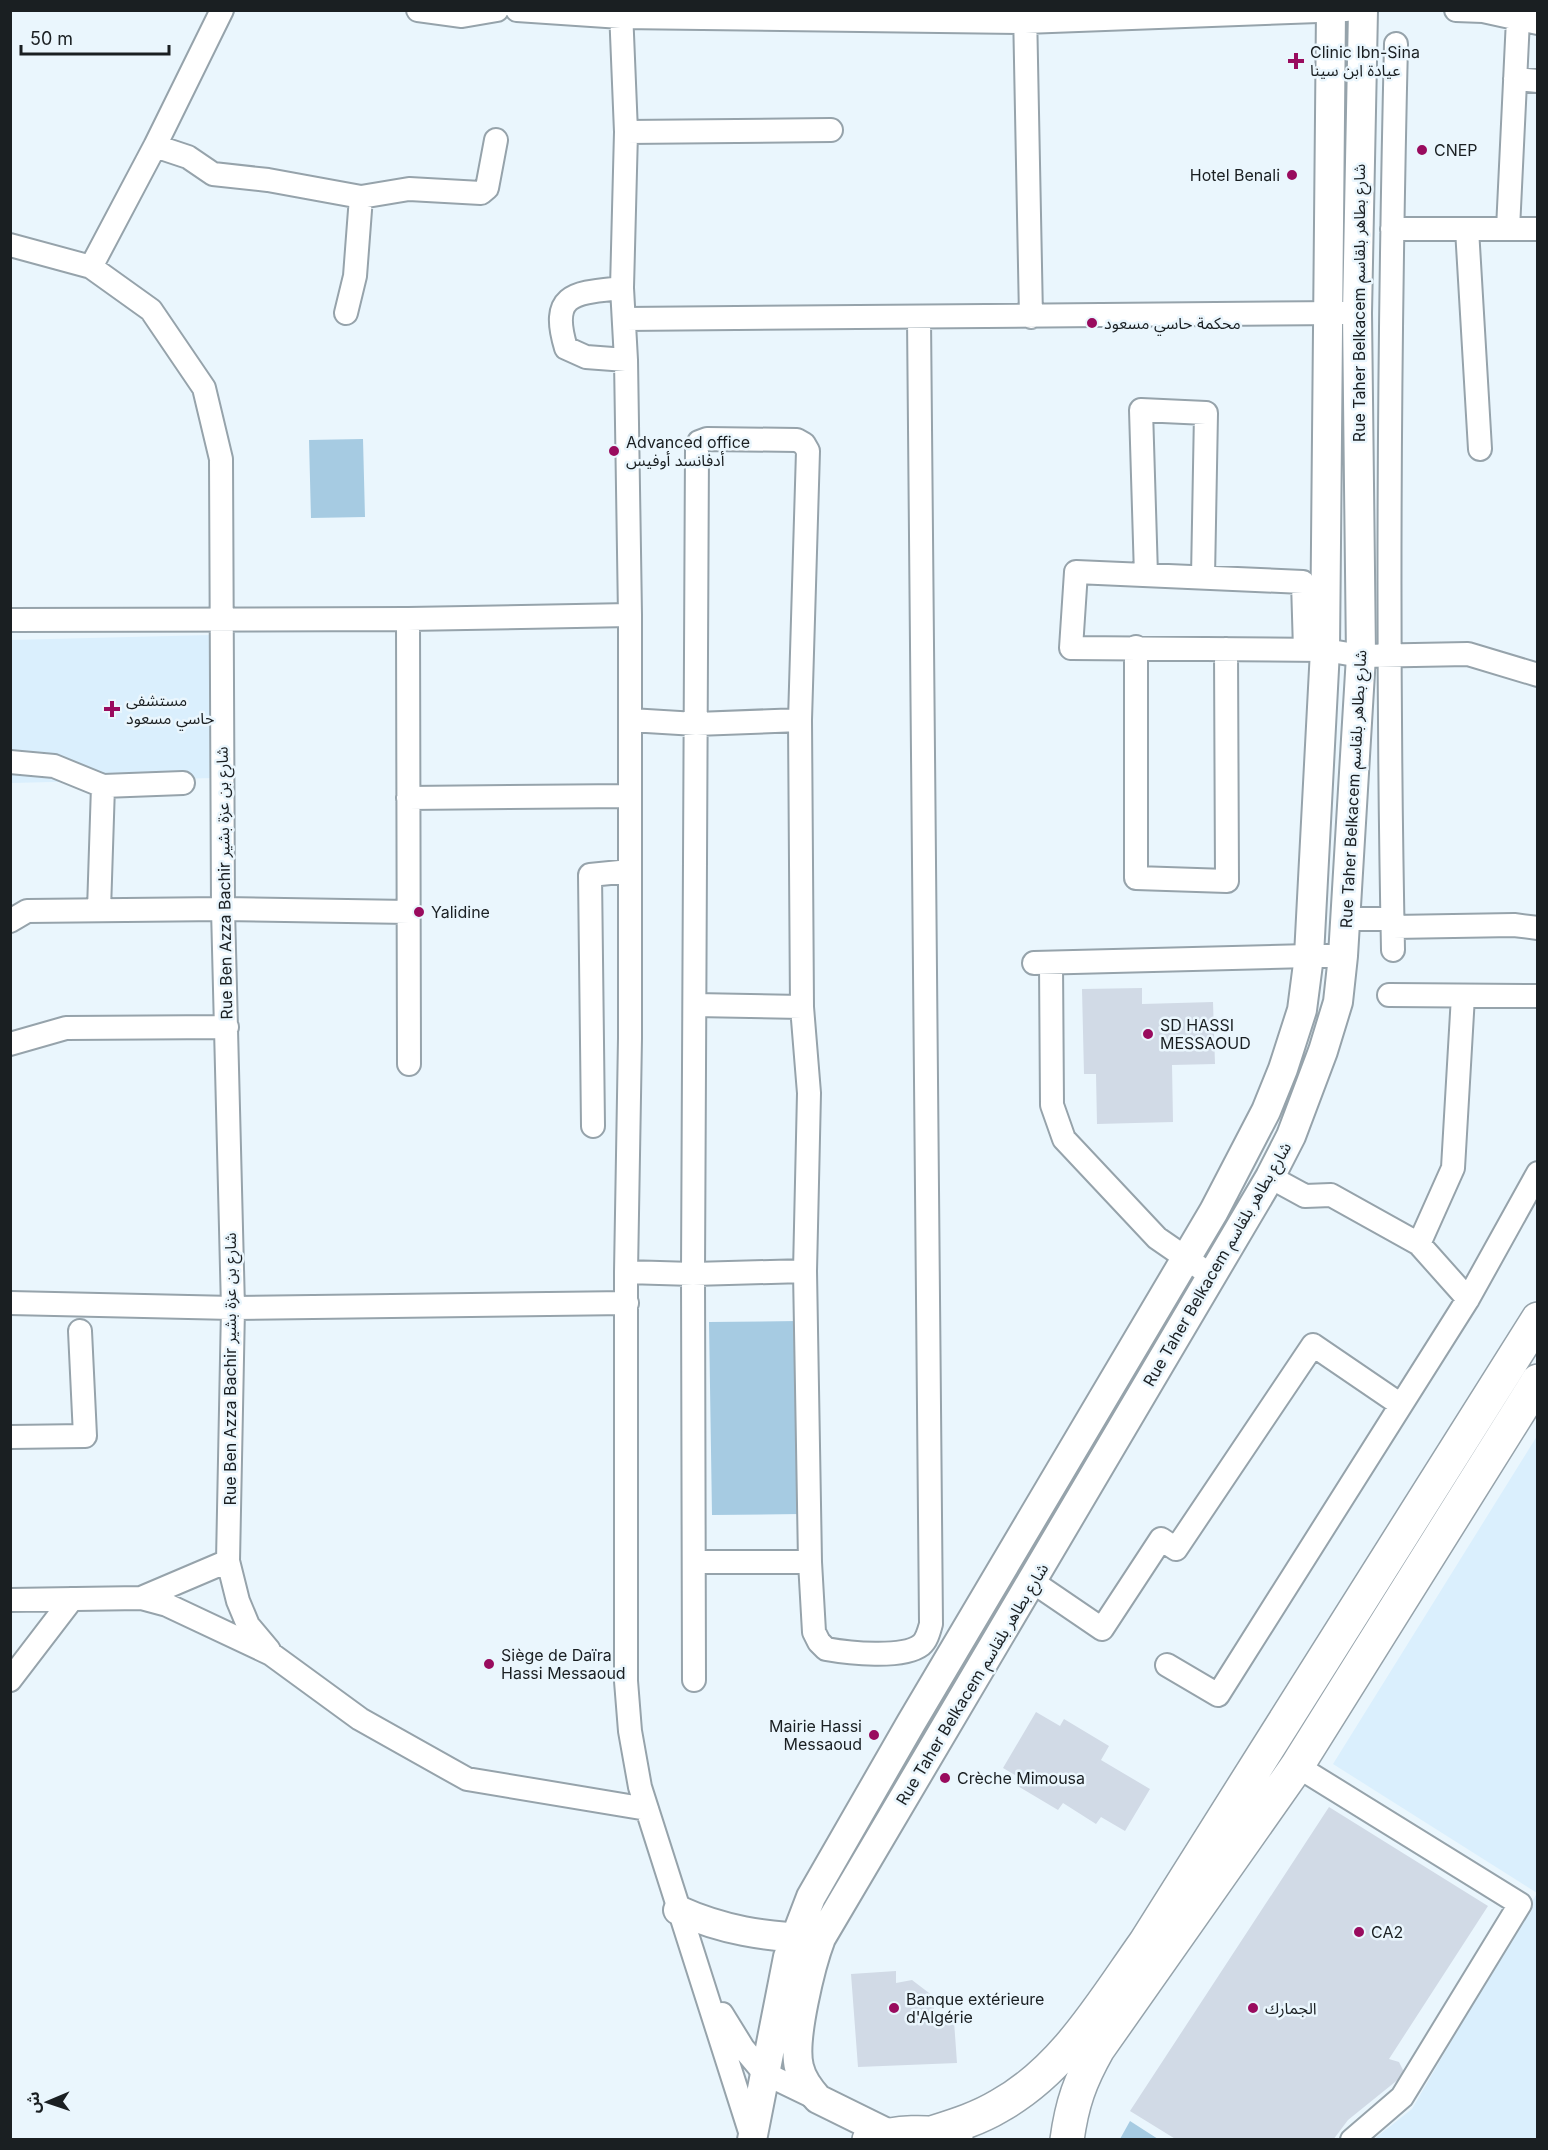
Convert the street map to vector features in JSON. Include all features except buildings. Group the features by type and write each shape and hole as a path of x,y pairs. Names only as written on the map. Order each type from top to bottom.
{"highway":[{"path":"935,2132 999,2107 1019,2093 1041,2076 1066,2051 1086,2026 1145,1943 1538,1319"},
{"path":"1067,2139 1071,2110 1082,2078 1098,2049 1297,1766 1538,1381"},
{"path":"879,2137 935,2132 972,2139"}],"main road":[{"name":"Rue Taher Belkacem شارع بطاهر بلقاسم","path":"752,2139 784,1977 1033,1582 1270,1177 1291,1136 1323,1051 1338,1002 1346,919 1361,656 1357,313 1363,10"},
{"name":"Rue Taher Belkacem شارع بطاهر بلقاسم","path":"879,2137 818,2099 802,2078 797,2052 811,1971 808,1937 811,1897 899,1743 1186,1260 1236,1170 1266,1112 1302,1010 1309,956 1315,650 1328,314 1331,11"},
{"path":"678,1910 723,1928 747,1933 808,1937"}],"street":[{"path":"92,267 222,10"},
{"path":"418,10 462,16 497,10"},
{"path":"517,10 621,14 1025,16 1346,10"},
{"path":"1456,10 1483,11 1528,21 1515,79 1508,229"},
{"path":"621,14 626,132 622,288 627,360 630,615 626,1681 634,1763 678,1910 752,2139"},
{"path":"1025,16 1031,316"},
{"path":"1393,950 1389,655 1392,229 1396,44"},
{"path":"1515,79 1538,81"},
{"path":"626,132 831,130"},
{"path":"155,146 188,157 213,174 268,180 361,198 409,189 481,193 487,188 496,140"},
{"path":"346,313 355,276 361,198"},
{"path":"1392,229 1538,229"},
{"path":"1467,229 1480,449"},
{"name":"Rue Ben Azza Bachir شارع بن عزة بشير","path":"10,245 92,267 151,310 204,388 221,459 223,909 234,1308 228,1560 238,1601 248,1625 271,1654"},
{"path":"622,288 584,292 567,300 561,312 560,328 566,348 586,357 627,360"},
{"path":"625,319 1357,313"},
{"path":"694,1680 693,1274 697,448 699,442 707,438 797,440 804,444 808,451 800,720 802,1007 809,1093 805,1271 810,1562 814,1632 826,1649 840,1652 898,1653 910,1651 922,1644 931,1624 919,318"},
{"path":"1146,575 1141,410 1206,413 1203,578"},
{"path":"1315,650 1303,582 1076,572 1071,648 1315,650 1361,656 1468,654 1538,675"},
{"path":"10,620 408,619 630,615"},
{"path":"408,619 409,1064"},
{"path":"1137,647 1136,878 1227,881 1226,649"},
{"path":"630,720 696,724 800,720"},
{"path":"10,762 54,766 103,786 183,783"},
{"path":"99,910 103,786"},
{"path":"408,798 629,796"},
{"path":"593,1126 590,876 630,871"},
{"path":"10,921 27,911 223,909 409,912"},
{"path":"1346,919 1393,923 1514,925 1538,928"},
{"path":"1212,1276 1157,1238 1064,1139 1052,1105 1042,963 1343,956"},
{"path":"1389,995 1538,996"},
{"path":"1419,1244 1453,1168 1462,996"},
{"path":"695,1005 802,1007"},
{"path":"10,1044 66,1028 227,1027"},
{"path":"592,1042 630,1038"},
{"path":"1167,1665 1218,1695 1468,1299 1538,1173"},
{"path":"1270,1177 1305,1196 1331,1195 1419,1244 1468,1299"},
{"path":"626,1272 693,1274 805,1271"},
{"path":"10,1304 234,1308 627,1303"},
{"path":"10,1437 85,1436 80,1331"},
{"path":"1033,1582 1102,1629 1161,1539 1176,1550 1313,1345 1401,1405"},
{"path":"141,1598 228,1560"},
{"path":"694,1562 810,1562"},
{"path":"10,1600 141,1598 167,1605 271,1654 360,1719 467,1779 647,1809"},
{"path":"10,1680 72,1599"},
{"path":"1297,1766 1520,1904 1402,2097 1352,2139"},
{"path":"702,1982 743,2048 764,2073 818,2099"}],"shaded area":[{"path":"363,439 365,517 311,518 309,440"},
{"name":"مستشفى حاسي مسعود","path":"211,635 214,778 11,783 10,640"},
{"path":"799,1321 801,1514 712,1515 709,1322"},
{"path":"1537,1436 1537,1893 1333,1764"},
{"path":"1537,1893 1537,2139 1374,2139 1412,2109"},
{"path":"1130,2121 1158,2139 1120,2139"}],"place":[{"name":"Clinic Ibn-Sina عيادة ابن سينا","path":"1296,61"},
{"name":"CNEP","path":"1422,150"},
{"name":"Hotel Benali","path":"1292,175"},
{"name":"محكمة حاسي مسعود","path":"1092,323"},
{"name":"Advanced office أدفانسد أوفيس","path":"614,451"},
{"name":"مستشفى حاسي مسعود","path":"112,709"},
{"name":"Yalidine","path":"419,912"},
{"name":"SD HASSI MESSAOUD","path":"1148,1034"},
{"name":"Siège de Daïra Hassi Messaoud","path":"489,1664"},
{"name":"Mairie Hassi Messaoud","path":"874,1735"},
{"name":"Crèche Mimousa","path":"945,1778"},
{"name":"CA2","path":"1359,1932"},
{"name":"Banque extérieure d'Algérie","path":"894,2008"},
{"name":"الجمارك","path":"1253,2008"}]}
